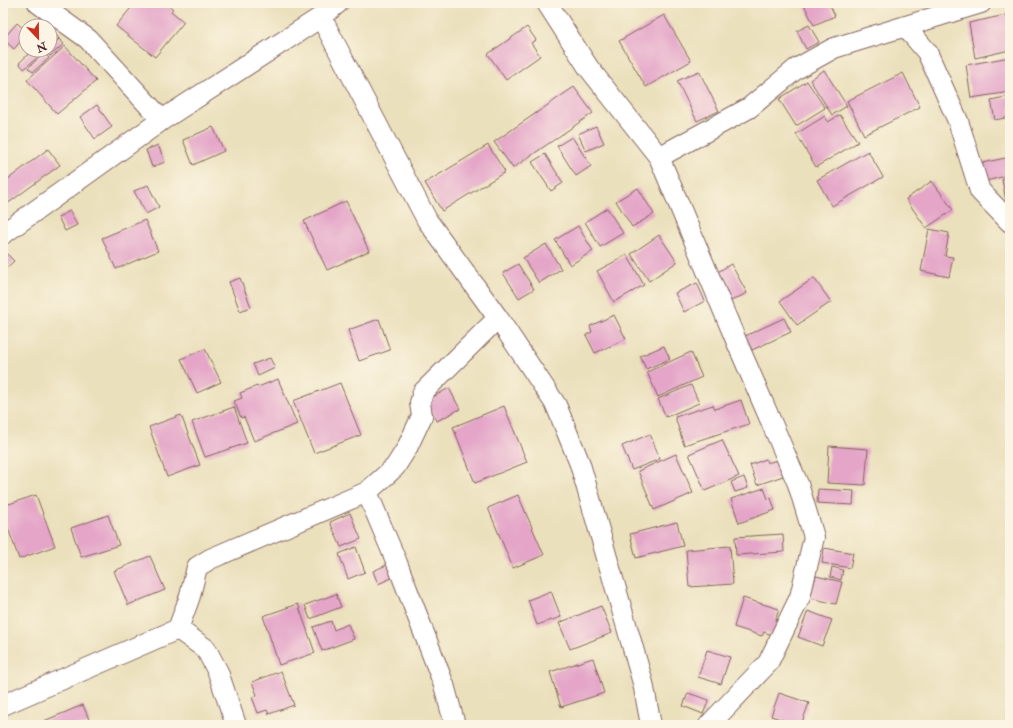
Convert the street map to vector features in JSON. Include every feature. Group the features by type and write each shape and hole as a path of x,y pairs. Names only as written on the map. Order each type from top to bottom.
{"street":[{"path":"38,3 88,39 162,120"},
{"path":"4,232 162,120 321,17 338,3"},
{"path":"547,3 588,67 659,156 798,484 814,536 800,597 768,663 709,725"},
{"path":"659,156 749,108 796,69 834,48 981,3"},
{"path":"321,17 427,220 498,318 556,406 580,464 643,683 651,725"},
{"path":"905,26 927,52 958,121 980,191 1010,222"},
{"path":"3,705 178,629 190,596 198,567 210,559 367,492 395,467 407,448 422,416 420,403 423,392 498,318"},
{"path":"367,492 397,563 444,685 455,725"},
{"path":"178,629 206,649 218,672 236,725"}],"building":[{"path":"135,3 166,3 173,9 171,11 184,22 155,57 116,26"},
{"path":"803,3 829,3 835,16 814,25"},
{"path":"1010,14 1010,50 975,58 969,23"},
{"path":"664,15 691,61 646,87 619,41"},
{"path":"17,23 18,24 18,44 14,49 3,39"},
{"path":"809,25 819,42 806,49 797,31"},
{"path":"527,27 536,40 531,43 540,56 506,80 488,54"},
{"path":"59,39 64,44 58,49"},
{"path":"65,46 96,81 57,114 27,80 52,58 58,58 58,52"},
{"path":"1010,57 1010,92 971,98 966,65"},
{"path":"24,58 37,58 24,69 19,63"},
{"path":"39,58 49,58 33,72 28,68"},
{"path":"824,70 847,106 832,115 810,80"},
{"path":"699,71 719,111 697,121 677,81"},
{"path":"903,73 920,107 864,135 847,101"},
{"path":"807,81 825,108 796,126 779,99"},
{"path":"574,87 593,113 513,168 494,142"},
{"path":"1010,96 1010,117 995,120 991,100"},
{"path":"97,105 112,127 95,139 80,117"},
{"path":"840,115 858,142 816,167 796,134 825,116 828,122"},
{"path":"596,126 604,143 586,151 578,134"},
{"path":"213,127 224,151 193,165 183,140"},
{"path":"572,137 591,166 576,176 557,146"},
{"path":"158,145 165,162 152,167 146,150"},
{"path":"488,145 505,172 442,211 425,183"},
{"path":"48,149 60,165 3,207 3,183"},
{"path":"868,151 883,177 832,206 817,180"},
{"path":"545,154 563,183 551,191 532,162"},
{"path":"1010,157 1010,175 986,181 982,163"},
{"path":"1010,178 1010,206 1007,207 1002,179"},
{"path":"932,181 953,210 926,228 906,199"},
{"path":"148,185 159,207 146,214 134,191"},
{"path":"638,188 654,214 632,227 616,201"},
{"path":"346,201 369,251 327,270 304,221"},
{"path":"607,208 623,233 600,247 585,222"},
{"path":"70,211 77,225 65,231 58,217"},
{"path":"145,220 158,251 116,269 102,238"},
{"path":"578,226 593,251 570,265 555,240"},
{"path":"929,229 949,233 945,256 953,257 949,277 921,271"},
{"path":"659,235 677,262 649,281 631,254"},
{"path":"546,244 561,269 539,283 523,258"},
{"path":"6,253 14,261 3,271 3,255"},
{"path":"627,255 644,285 614,302 597,271"},
{"path":"518,264 534,289 519,298 503,273"},
{"path":"731,264 747,293 731,301 716,273"},
{"path":"240,278 251,307 240,311 229,282"},
{"path":"814,278 831,302 797,325 780,301"},
{"path":"697,283 705,301 684,312 675,293"},
{"path":"614,315 626,339 595,353 586,335 592,332 590,326"},
{"path":"784,318 791,332 752,350 745,336"},
{"path":"379,319 390,350 359,361 348,330"},
{"path":"664,346 670,359 646,369 640,356"},
{"path":"205,349 221,382 197,393 181,359"},
{"path":"691,352 702,377 658,397 647,372"},
{"path":"270,358 275,368 258,376 253,364"},
{"path":"278,379 297,424 254,441 244,417 241,418 234,401 242,398 240,393"},
{"path":"340,383 361,435 314,453 293,401"},
{"path":"691,385 699,403 666,417 658,399"},
{"path":"449,388 460,409 437,421 426,401"},
{"path":"741,400 749,424 684,445 675,417 713,405 715,409"},
{"path":"504,406 527,462 475,483 453,427"},
{"path":"234,407 247,443 205,457 192,422"},
{"path":"181,415 200,465 167,477 149,427"},
{"path":"650,434 660,459 632,470 622,446"},
{"path":"722,440 739,476 705,491 689,454"},
{"path":"829,446 868,449 865,485 827,483"},
{"path":"676,454 693,493 654,510 638,471"},
{"path":"766,459 767,463 777,460 783,476 757,485 750,465"},
{"path":"744,477 748,488 735,492 731,482"},
{"path":"764,488 768,499 771,498 775,510 739,523 731,499"},
{"path":"818,489 854,491 853,505 817,503"},
{"path":"36,495 55,546 19,559 3,514 3,506"},
{"path":"518,495 544,555 513,568 488,508"},
{"path":"350,513 361,539 341,547 330,522"},
{"path":"108,515 119,545 81,557 71,528"},
{"path":"677,522 683,546 636,558 630,534"},
{"path":"783,534 784,552 736,555 735,537"},
{"path":"730,546 733,584 689,587 686,550"},
{"path":"356,547 365,572 348,579 339,554"},
{"path":"824,548 853,553 850,568 822,563"},
{"path":"150,556 165,590 128,605 114,571"},
{"path":"389,564 394,577 378,584 373,571"},
{"path":"832,567 843,570 841,580 830,577"},
{"path":"816,576 842,582 836,604 810,598"},
{"path":"551,591 561,617 537,625 528,600"},
{"path":"336,594 341,607 310,619 305,605"},
{"path":"743,598 779,609 775,621 780,622 775,636 764,632 762,636 734,627"},
{"path":"298,604 315,653 279,665 263,616"},
{"path":"601,606 612,633 570,649 559,623"},
{"path":"808,611 832,620 822,646 798,637"},
{"path":"331,621 334,630 348,624 354,639 322,651 313,627"},
{"path":"707,650 730,657 721,684 698,677"},
{"path":"593,658 604,693 561,707 550,672"},
{"path":"281,671 294,705 269,714 267,710 258,713 252,697 257,695 252,682"},
{"path":"688,693 709,700 703,714 683,706"},
{"path":"779,693 809,703 801,725 771,716"},
{"path":"83,705 90,722 84,725 34,725"}]}
